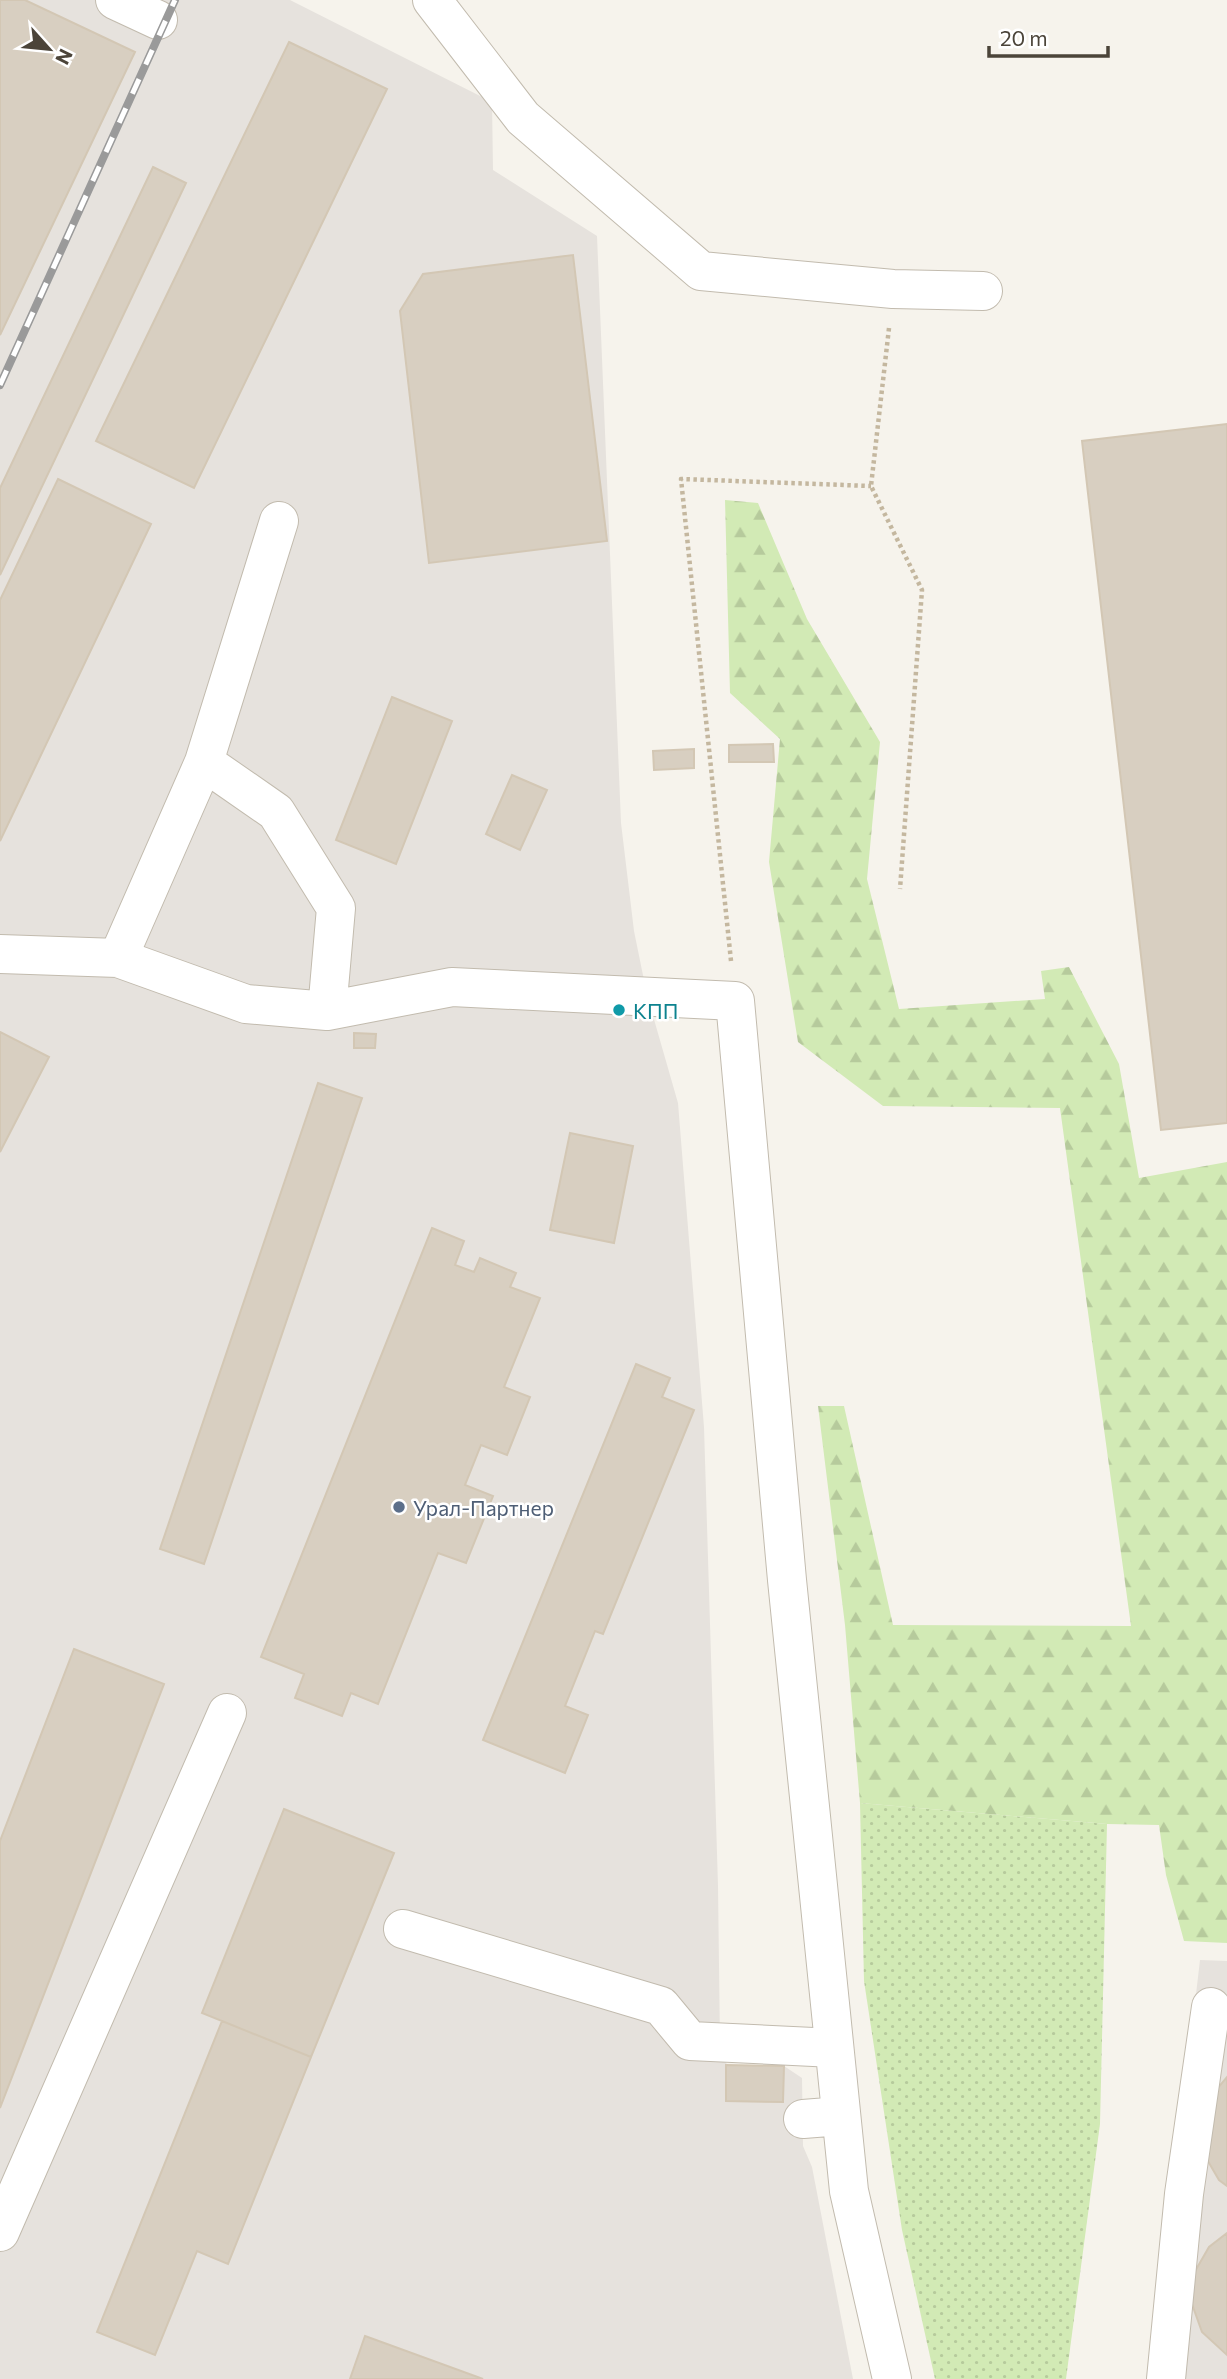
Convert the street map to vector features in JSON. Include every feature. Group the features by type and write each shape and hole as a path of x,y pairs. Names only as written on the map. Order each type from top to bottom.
{"street":[{"path":"115,0 158,20"},
{"path":"432,0 523,118 701,271 893,289 983,290"},
{"path":"118,958 204,762 279,521"},
{"path":"204,762 276,812 336,908 327,1011"},
{"path":"0,954 118,958 246,1004 327,1011 453,987 735,1001 787,1580 849,2191 892,2379"},
{"path":"0,2232 227,1713"},
{"path":"403,1930 661,2006 690,2041 834,2048"},
{"path":"1166,2379 1184,2194 1211,2007"},
{"path":"803,2119 841,2116"}],"path":[{"path":"893,289 871,486 922,590 900,889"},
{"path":"735,1001 681,480 871,486"}],"shaded area":[{"path":"0,0 290,0 492,102 493,170 597,236 621,823 634,931 647,995 678,1103 704,1427 720,2044 727,2065 784,2066 802,2078 803,2146 812,2167 853,2379 0,2379"},
{"path":"1200,1960 1227,1961 1227,2379 1151,2379"}],"green space":[{"path":"725,500 758,503 807,619 880,742 867,879 899,1009 1045,999 1041,971 1069,967 1119,1064 1139,1178 1227,1162 1227,1943 1184,1941 1166,1875 1159,1825 1107,1824 860,1803 845,1625 818,1406 844,1406 893,1625 1131,1626 1060,1108 883,1106 798,1042 769,862 780,739 730,693"},
{"path":"860,1803 1107,1824 1100,2124 1066,2379 935,2379 902,2230 864,1981"}],"building":[{"path":"0,0 25,0 135,52 0,335"},
{"path":"289,42 387,89 194,488 96,441"},
{"path":"153,167 186,183 0,575 0,488"},
{"path":"573,255 607,541 429,563 400,311 423,274"},
{"path":"1227,424 1227,1123 1161,1130 1082,441"},
{"path":"58,479 151,524 0,841 0,600"},
{"path":"392,697 452,721 396,864 336,840"},
{"path":"773,744 774,762 729,762 729,745"},
{"path":"694,749 694,768 654,770 653,751"},
{"path":"512,775 547,790 520,850 486,834"},
{"path":"0,1032 49,1057 0,1152"},
{"path":"354,1033 376,1034 375,1048 354,1048"},
{"path":"318,1083 362,1098 204,1564 160,1549"},
{"path":"570,1133 633,1146 614,1243 550,1230"},
{"path":"432,1228 464,1241 455,1265 474,1272 480,1258 516,1273 510,1287 540,1298 504,1387 530,1397 507,1455 481,1445 465,1485 493,1496 466,1563 438,1553 378,1704 351,1693 342,1716 295,1698 304,1674 261,1657"},
{"path":"636,1364 670,1378 662,1397 694,1410 603,1634 595,1631 565,1706 588,1715 565,1773 483,1740"},
{"path":"74,1649 164,1684 0,2108 0,1841"},
{"path":"284,1809 394,1853 311,2057 202,2013"},
{"path":"222,2021 311,2057 228,2264 197,2251 155,2355 97,2332"},
{"path":"726,2065 784,2066 783,2102 726,2101"},
{"path":"1227,2077 1227,2186 1219,2180 1205,2156 1207,2101"},
{"path":"1227,2233 1227,2355 1202,2332 1192,2304 1194,2273 1209,2247"},
{"path":"365,2336 483,2379 350,2379"}],"railway":[{"path":"0,385 175,0"}],"place":[{"name":"КПП","path":"619,1010"},
{"name":"Урал-Партнер","path":"399,1507"}]}
